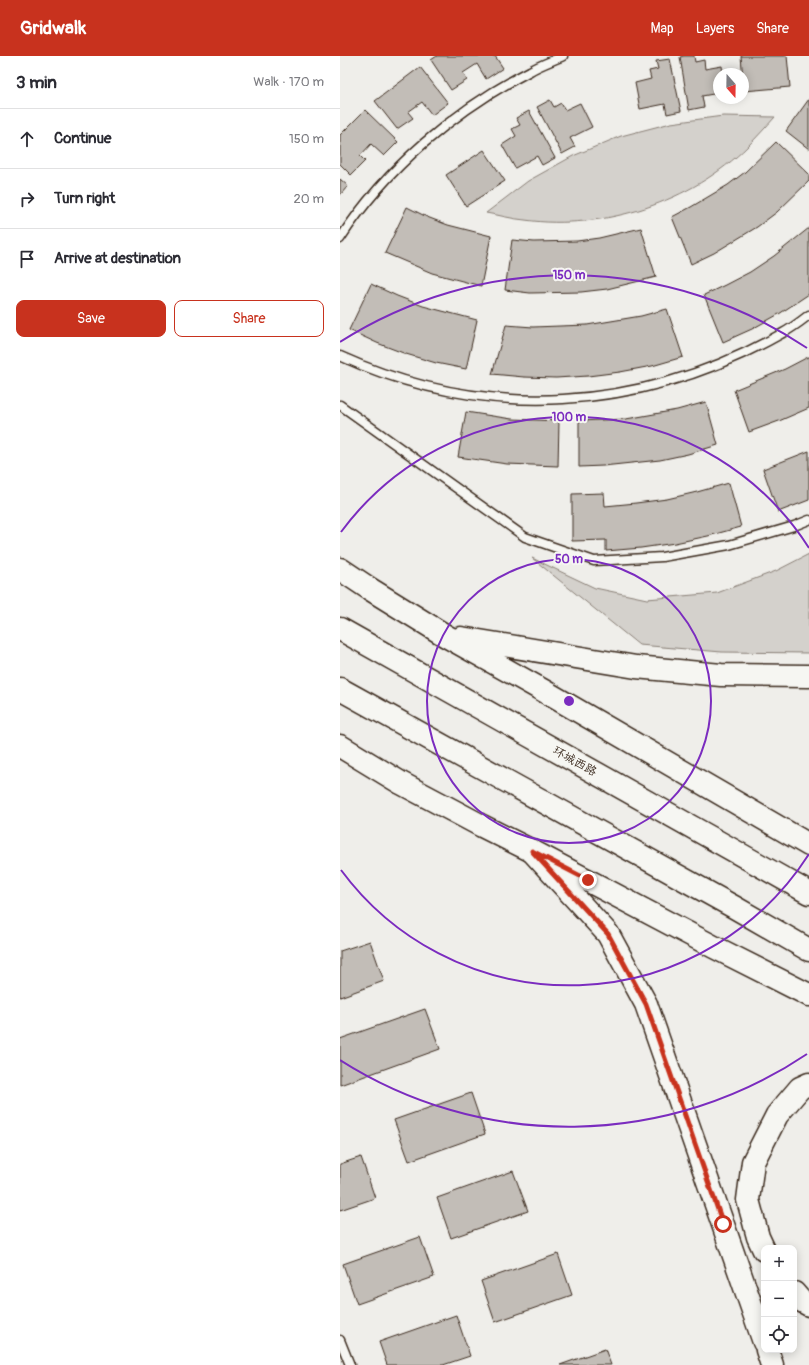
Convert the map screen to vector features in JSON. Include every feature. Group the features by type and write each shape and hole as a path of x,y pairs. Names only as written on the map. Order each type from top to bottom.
{"main road":[{"path":"340,569 446,636 809,844"},
{"name":"环城西路","path":"340,629 809,893"},
{"path":"446,636 636,667 721,675 809,676"},
{"path":"340,689 809,950"},
{"path":"340,746 401,783 809,995"},
{"path":"532,851 608,934 646,1004 761,1333"},
{"path":"762,1245 758,1237 748,1200 753,1162 777,1115 800,1088 809,1084"},
{"path":"797,1296 809,1305"},
{"path":"768,1353 772,1365"}],"lane":[{"path":"340,239 349,225 387,179 430,137 478,101 530,70 563,56"},
{"path":"340,356 395,377 450,392 507,399 565,399 621,393 678,380 731,360 782,333 809,315"},
{"path":"340,405 525,537 594,561 662,557 729,545 794,526 809,520"},
{"path":"340,1340 350,1365"}],"shaded area":[{"path":"723,116 775,117 748,146 726,166 700,183 673,197 645,208 615,216 585,221 555,222 525,220 486,213 528,181 573,156 621,136 671,123"},
{"path":"809,554 809,653 722,652 639,645 532,558 595,588 647,599 717,593 776,571"}],"building":[{"path":"437,56 495,56 503,68 486,79 477,64 463,73 467,80 451,90 431,60"},
{"path":"694,56 695,62 704,60 705,69 722,66 722,68 713,68 713,94 702,96 704,107 689,110 680,57"},
{"path":"741,56 787,56 790,87 749,91 749,68 742,68"},
{"path":"670,59 681,111 667,114 665,104 640,109 635,83 651,79 649,71 658,69 656,61"},
{"path":"420,67 448,103 432,115 422,102 408,112 413,118 397,129 375,101"},
{"path":"809,99 809,149 786,131"},
{"path":"550,100 554,107 561,103 565,110 580,103 592,127 570,138 575,147 562,154 537,107"},
{"path":"365,110 398,142 384,156 371,144 360,156 365,161 351,175 340,164 340,135"},
{"path":"529,111 555,158 542,165 537,156 515,168 502,145 516,136 512,129 520,125 516,118"},
{"path":"776,142 809,174 809,181 777,212 757,227 714,253 691,264 672,217 728,185 745,172"},
{"path":"484,150 505,181 466,206 446,175"},
{"path":"340,179 348,186 340,195"},
{"path":"407,207 448,225 491,236 481,286 432,273 385,253"},
{"path":"641,228 656,277 607,289 581,292 530,293 505,290 512,240 534,242 577,241 599,238"},
{"path":"809,228 809,294 779,314 752,329 723,342 704,295 750,272 774,256"},
{"path":"371,284 423,306 477,320 466,369 436,363 406,354 349,330"},
{"path":"667,309 683,357 652,366 588,376 556,378 492,374 506,325 533,327 587,325 641,316"},
{"path":"808,357 809,408 749,432 734,390 785,369"},
{"path":"706,402 718,445 688,454 660,460 579,467 579,421 626,419 677,410"},
{"path":"466,412 512,419 559,421 558,466 507,464 458,457"},
{"path":"809,451 809,500 778,512 763,469"},
{"path":"729,483 741,527 675,543 606,551 606,540 572,541 572,494 604,493 605,506 667,499"},
{"path":"370,941 384,981 340,997 340,951"},
{"path":"425,1009 440,1049 340,1085 340,1039"},
{"path":"471,1093 485,1134 409,1161 394,1120"},
{"path":"361,1157 375,1198 340,1210 340,1164"},
{"path":"513,1171 528,1211 451,1238 437,1198"},
{"path":"420,1237 434,1277 357,1304 343,1264"},
{"path":"558,1254 572,1295 495,1322 481,1281"},
{"path":"456,1315 470,1356 443,1365 387,1365 379,1342"},
{"path":"605,1349 611,1365 560,1365"}],"route":[{"path":"588,880 532,851 608,934 646,1004 723,1224"}]}
